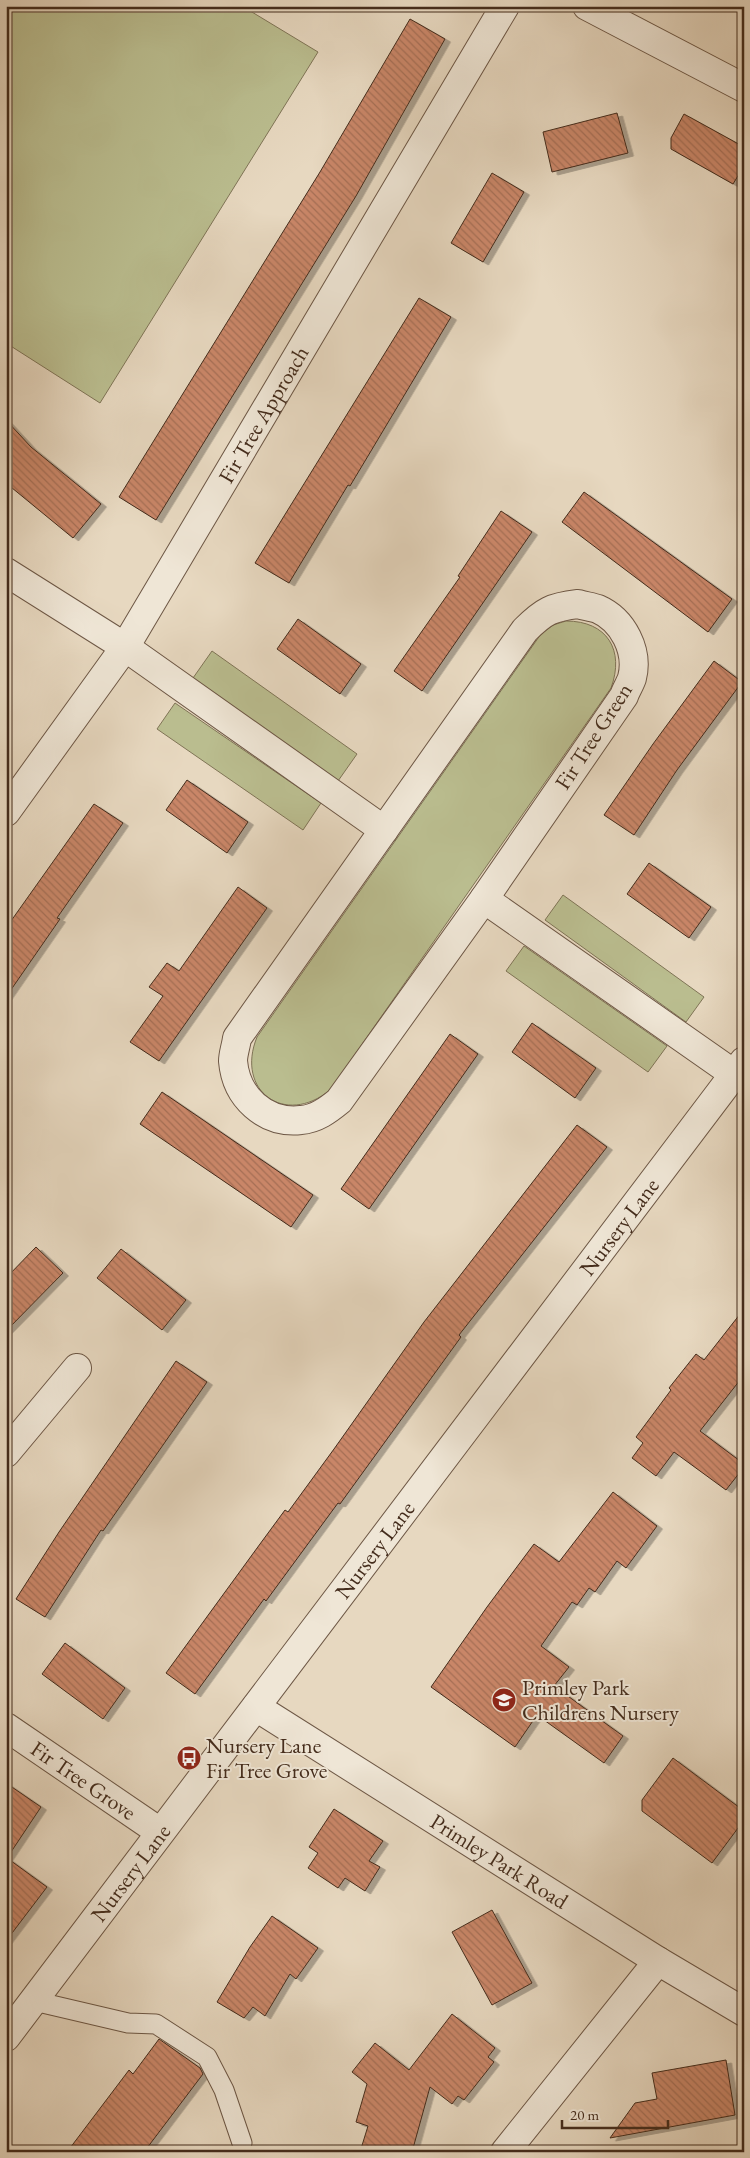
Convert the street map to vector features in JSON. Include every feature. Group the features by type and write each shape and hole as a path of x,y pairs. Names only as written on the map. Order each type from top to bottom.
{"street":[{"name":"Fir Tree Approach","path":"6,812 125,647 505,6"},
{"path":"587,6 744,88"},
{"path":"6,572 125,647 384,830"},
{"name":"Fir Tree Green","path":"578,604 598,609 615,620 628,637 633,657 632,678 624,696 484,899 339,1101 322,1114 302,1120 281,1120 262,1112 246,1098 236,1080 233,1059 237,1038 525,630 540,615 558,606 578,604"},
{"path":"484,899 739,1067"},
{"name":"Nursery Lane","path":"6,2037 739,1067"},
{"path":"6,1453 77,1368"},
{"name":"Primley Park Road","path":"256,1707 744,2012"},
{"name":"Fir Tree Grove","path":"6,1727 160,1832"},
{"path":"505,2152 658,1960"}],"lane":[{"path":"34,2001 128,2023 156,2024 207,2057 224,2090 242,2143"}],"green space":[{"path":"6,6 242,6 318,52 100,403 6,343"},
{"path":"566,621 580,622 592,626 602,632 609,640 614,650 616,662 611,688 330,1090 313,1101 297,1105 281,1104 268,1098 259,1087 253,1073 252,1056 257,1037 541,634 553,625"},
{"path":"212,651 357,754 338,781 193,678"},
{"path":"175,703 321,803 303,830 157,729"},
{"path":"563,895 704,997 686,1022 545,920"},
{"path":"524,946 667,1046 648,1072 506,971"}],"building":[{"path":"410,19 445,39 356,196 156,520 119,497 320,172"},
{"path":"617,113 628,153 552,172 543,132"},
{"path":"684,114 744,147 744,166 733,184 671,149 671,138"},
{"path":"492,173 524,192 483,262 451,243"},
{"path":"419,298 451,317 350,486 348,485 289,583 255,563"},
{"path":"6,420 31,447 101,504 73,538 6,483"},
{"path":"584,492 732,599 708,632 562,522"},
{"path":"501,511 532,532 422,691 394,671 460,577 458,576"},
{"path":"298,619 361,664 340,694 277,649"},
{"path":"714,661 742,682 677,770 634,835 604,815"},
{"path":"187,780 248,822 227,853 166,810"},
{"path":"94,804 123,823 57,918 60,919 6,997 6,928"},
{"path":"649,863 711,907 689,938 627,894"},
{"path":"238,887 267,908 159,1061 130,1042 163,996 149,987 167,963 179,971"},
{"path":"532,1023 596,1068 575,1098 512,1052"},
{"path":"450,1034 478,1054 369,1209 341,1189"},
{"path":"162,1092 313,1195 291,1227 140,1124"},
{"path":"577,1125 607,1147 459,1335 461,1337 340,1504 338,1503 266,1601 264,1599 195,1694 166,1673 285,1510 288,1512 424,1322"},
{"path":"36,1247 63,1273 6,1331 6,1278"},
{"path":"121,1249 186,1300 162,1330 97,1278"},
{"path":"744,1309 744,1375 700,1431 744,1464 744,1467 726,1490 674,1452 656,1476 632,1458 643,1443 636,1437 671,1390 669,1388 696,1354 704,1360"},
{"path":"176,1361 207,1382 103,1531 101,1530 45,1617 16,1599 59,1532"},
{"path":"613,1492 657,1526 626,1568 617,1561 595,1592 589,1588 577,1605 572,1602 541,1646 569,1667 554,1686 623,1736 604,1763 537,1715 515,1747 431,1687 534,1544 559,1562"},
{"path":"65,1643 125,1688 103,1719 42,1674"},
{"path":"673,1758 744,1811 744,1820 712,1863 642,1811 642,1800"},
{"path":"6,1783 41,1807 7,1858 47,1887 6,1941"},
{"path":"334,1809 383,1841 369,1861 380,1867 365,1891 345,1878 338,1888 308,1868 318,1853 309,1847"},
{"path":"492,1910 532,1983 492,2005 452,1932"},
{"path":"272,1916 318,1948 296,1979 290,1974 265,2016 253,2007 244,2018 217,2002 250,1947"},
{"path":"452,2014 495,2048 488,2057 494,2062 464,2100 458,2096 452,2104 430,2087 412,2152 360,2152 368,2126 356,2122 367,2084 352,2072 375,2043 409,2070"},
{"path":"159,2039 200,2068 203,2074 144,2152 67,2152 129,2070 133,2074"},
{"path":"726,2060 735,2115 610,2138 635,2103 657,2099 652,2073"}],"place":[{"name":"Primley Park Childrens Nursery","path":"504,1700"},
{"name":"Nursery Lane Fir Tree Grove","path":"189,1758"}]}
